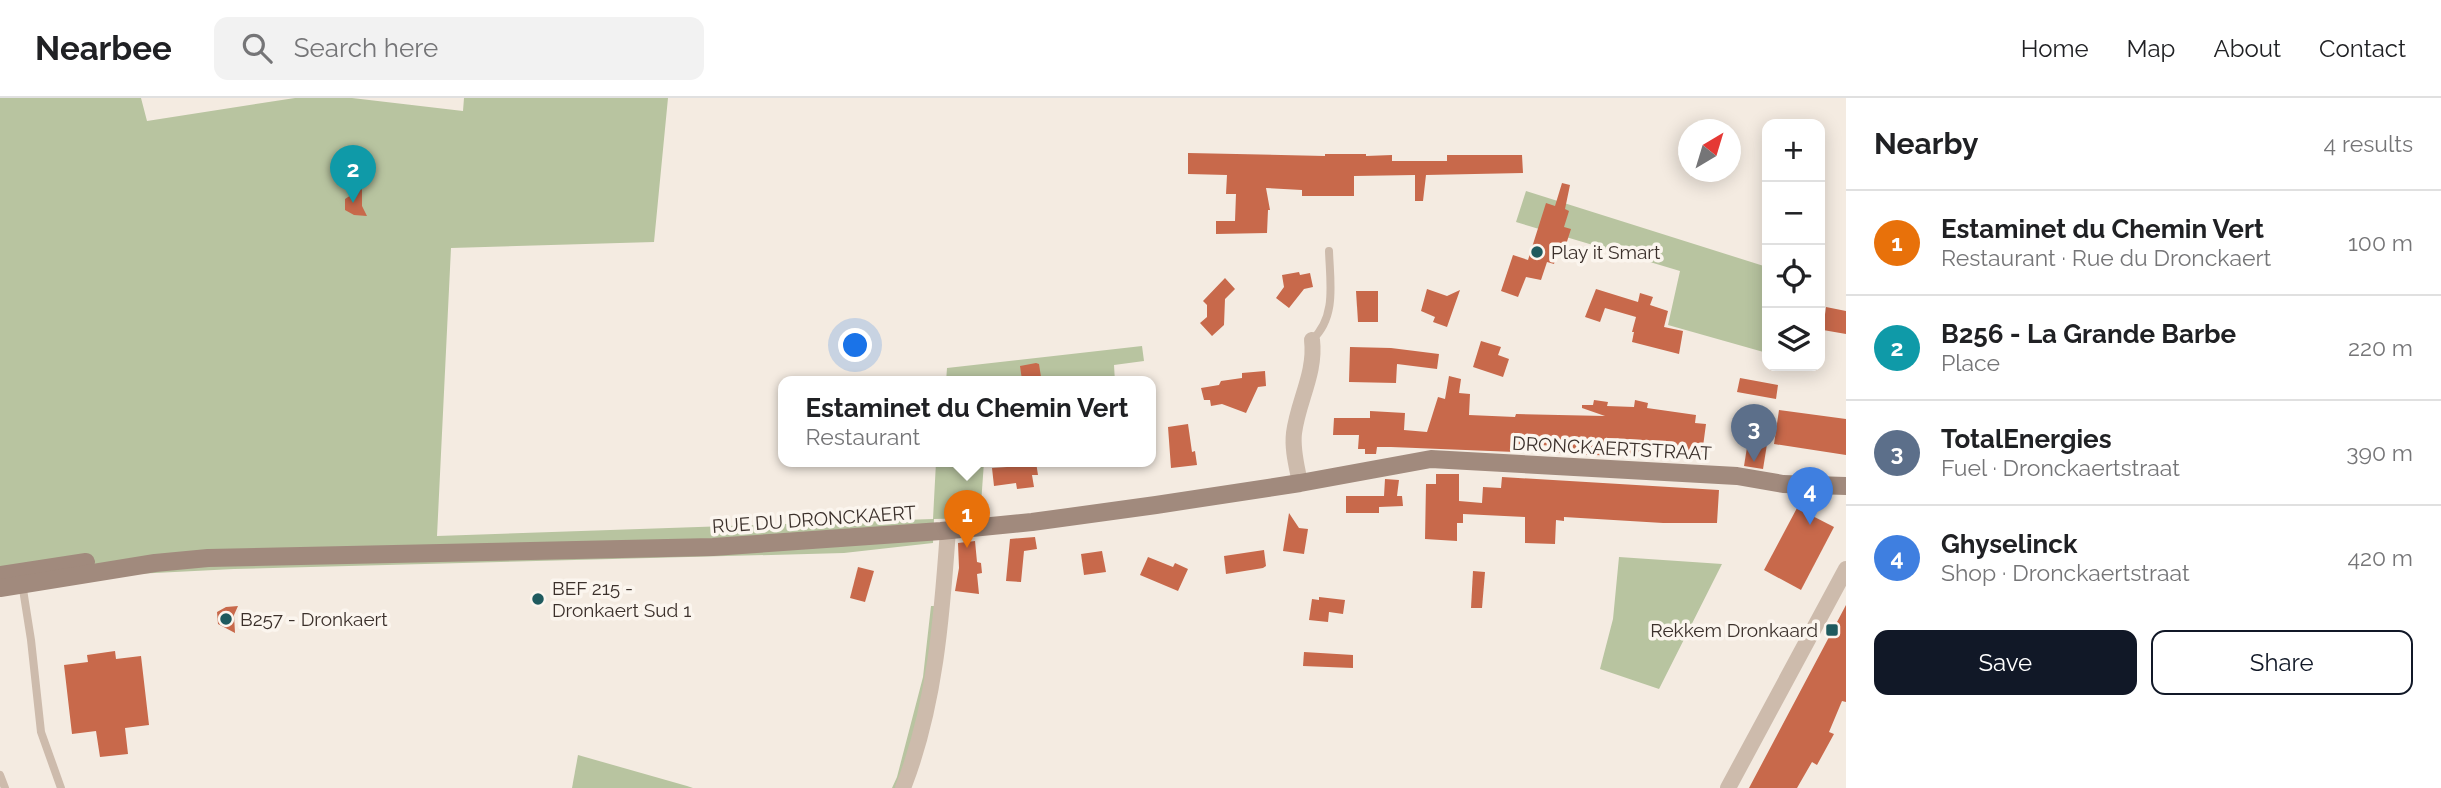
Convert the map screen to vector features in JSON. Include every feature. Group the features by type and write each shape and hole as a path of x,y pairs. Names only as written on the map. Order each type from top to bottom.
{"main road":[{"name":"DRONCKAERTSTRAAT","path":"1417,462 1456,459 1737,476 1795,485 1846,486"},
{"name":"RUE DU DRONCKAERT","path":"0,575 133,557 208,558 713,547 948,530 1084,516 1417,462"},
{"name":"RUE DU DRONCKAERT","path":"0,588 155,563 208,558"}],"street":[{"path":"1300,483 1294,451 1294,433 1313,363 1312,340"},
{"path":"903,788 920,738 930,689 948,530"},
{"path":"1728,788 1846,569"}],"lane":[{"path":"1312,340 1322,330 1328,317 1329,251"},
{"path":"22,583 41,732 61,788"},
{"path":"0,775 5,788"}],"green space":[{"path":"0,98 141,98 147,121 295,98 352,98 463,111 464,98 668,98 654,242 451,248 437,536 933,519 936,467 984,467 980,518 934,519 933,543 844,553 135,574 0,596"},
{"path":"1526,191 1762,265 1762,352 1668,325 1680,271 1516,222"},
{"path":"1142,346 1144,361 1114,365 1115,376 946,376 947,368"},
{"path":"1619,557 1722,564 1659,689 1600,669 1613,619"},
{"path":"931,606 945,606 909,788 892,788 923,677"},
{"path":"578,755 687,786 693,788 572,788"}],"building":[{"path":"1188,153 1392,155 1392,161 1447,161 1447,155 1522,155 1523,173 1426,175 1423,201 1415,201 1415,175 1354,176 1354,196 1302,196 1302,190 1266,188 1270,210 1267,233 1216,234 1216,221 1235,221 1236,194 1226,194 1227,175 1188,174"},
{"path":"1562,183 1570,185 1565,209 1569,211 1564,227 1571,229 1563,254 1557,252 1554,264 1547,262 1541,280 1526,277 1518,297 1501,291 1513,255 1528,260 1546,203 1555,206"},
{"path":"362,188 362,206 367,216 354,215 345,210 345,199"},
{"path":"1299,272 1300,275 1310,273 1313,287 1304,289 1289,308 1276,298 1284,287 1282,275"},
{"path":"1225,278 1235,289 1225,299 1224,325 1212,336 1200,323 1207,317 1207,305 1203,301"},
{"path":"1427,289 1447,296 1460,290 1447,327 1433,322 1435,317 1421,311"},
{"path":"1596,289 1638,302 1640,293 1653,297 1650,305 1668,311 1664,327 1683,331 1679,354 1632,342 1636,317 1605,308 1600,322 1585,317"},
{"path":"1356,291 1378,291 1378,322 1358,322"},
{"path":"1826,307 1846,311 1846,334 1825,330"},
{"path":"1481,341 1501,347 1498,355 1509,359 1503,377 1473,367"},
{"path":"1350,347 1391,348 1439,354 1437,369 1397,364 1396,383 1349,382"},
{"path":"1039,364 1041,376 1021,376 1020,366"},
{"path":"1265,371 1266,386 1258,387 1246,413 1222,404 1211,406 1210,400 1204,400 1201,388 1242,378 1242,373"},
{"path":"1449,376 1461,379 1459,393 1470,394 1469,415 1605,416 1582,408 1582,405 1593,405 1594,400 1608,402 1607,406 1634,407 1635,400 1648,403 1647,408 1696,415 1695,423 1706,424 1702,454 1649,446 1647,457 1568,454 1559,453 1559,446 1516,444 1515,452 1377,447 1376,454 1365,454 1365,449 1358,449 1359,435 1333,435 1334,418 1370,418 1370,411 1405,413 1404,430 1427,432 1438,397 1445,399"},
{"path":"1740,378 1778,385 1776,399 1737,392"},
{"path":"1779,410 1846,419 1846,455 1774,444"},
{"path":"1188,424 1197,465 1171,468 1168,427"},
{"path":"1749,435 1768,438 1763,469 1744,466"},
{"path":"1037,467 1038,475 1032,475 1034,487 1017,489 1016,483 994,486 992,468"},
{"path":"1436,474 1459,474 1459,501 1482,503 1483,487 1501,488 1502,477 1719,490 1717,523 1663,523 1564,517 1564,521 1556,520 1555,544 1525,543 1525,517 1463,514 1463,523 1457,523 1457,541 1425,539 1426,484 1436,484"},
{"path":"1385,479 1399,480 1397,496 1402,496 1403,506 1379,507 1379,513 1346,513 1346,496 1384,496"},
{"path":"1797,508 1834,527 1801,590 1764,570"},
{"path":"1289,513 1299,528 1308,529 1304,554 1283,551"},
{"path":"1035,537 1037,549 1024,551 1021,582 1006,581 1010,539"},
{"path":"975,541 977,562 981,563 982,573 977,574 979,594 955,591 959,568 958,543"},
{"path":"1264,550 1266,566 1263,568 1226,574 1224,556"},
{"path":"1102,551 1106,572 1084,575 1081,554"},
{"path":"1148,557 1173,567 1175,563 1188,569 1178,591 1140,575"},
{"path":"858,567 874,571 865,602 850,598"},
{"path":"1473,571 1485,572 1482,608 1471,608"},
{"path":"1319,597 1345,600 1343,614 1329,612 1328,622 1309,620 1312,599 1319,600"},
{"path":"1846,605 1846,702 1842,701 1829,732 1834,734 1817,765 1812,762 1797,788 1749,788"},
{"name":"B257 - Dronkaert","path":"238,606 234,615 235,633 218,624 217,612 226,607"},
{"path":"115,651 116,659 141,656 149,725 125,728 128,754 100,757 96,731 72,734 64,665 88,662 87,655"},
{"path":"1304,652 1353,655 1353,668 1303,666"}],"place":[{"name":"B256 - La Grande Barbe","path":"353,203"},
{"name":"Play it Smart","path":"1537,252"},
{"name":"TotalEnergies","path":"1754,462"},
{"name":"Ghyselinck","path":"1810,525"},
{"name":"Estaminet du Chemin Vert","path":"967,548"},
{"name":"BEF 215 - Dronkaert Sud 1","path":"538,599"},
{"name":"B257 - Dronkaert","path":"226,619"},
{"name":"Rekkem Dronkaard","path":"1832,630"}]}
